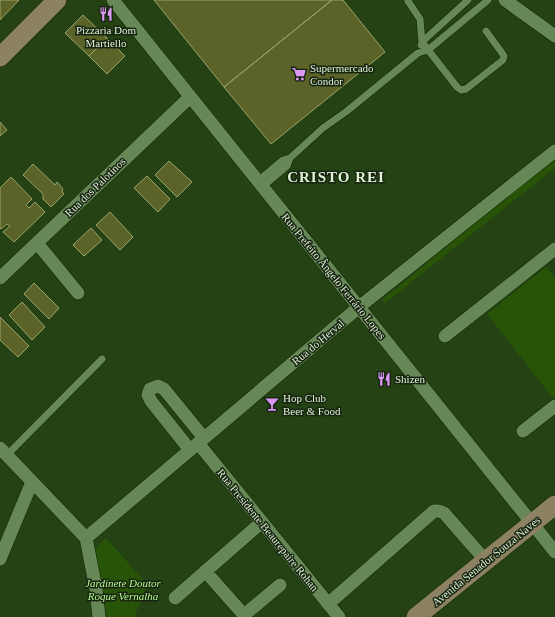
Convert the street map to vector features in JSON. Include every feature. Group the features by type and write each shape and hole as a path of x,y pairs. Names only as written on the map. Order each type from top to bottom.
{"street":[{"path":"0,57 57,0"},
{"name":"Rua Prefeito Ângelo Ferrário Lopes","path":"113,0 555,552"},
{"path":"505,0 553,31"},
{"name":"Rua dos Palotinos","path":"0,278 190,96"},
{"name":"Rua do Herval","path":"86,538 359,307 555,151"},
{"path":"37,243 78,293"},
{"path":"445,336 555,249"},
{"path":"523,431 555,406"},
{"name":"Rua Presidente Beaurepaire Rohan","path":"197,444 339,617"},
{"path":"3,452 86,538 96,589 99,617"},
{"path":"0,560 32,482"},
{"name":"Avenida Senador Souza Naves","path":"416,617 555,505"},
{"path":"328,604 434,512 439,511 444,513 486,561"},
{"path":"175,598 262,522"},
{"path":"205,571 244,616 280,585"}],"lane":[{"path":"422,42 468,0"},
{"path":"260,184 284,160 290,158 323,128 418,53 428,50 488,0"},
{"path":"408,1 420,19 422,42 418,53"},
{"path":"422,42 457,87 461,90 466,89 502,60 504,56 486,31"},
{"path":"3,452 102,359"}],"green space":[{"path":"555,158 555,168 385,303 382,300"},
{"path":"546,267 555,278 555,396 553,398 487,314"},
{"name":"Jardinete Doutor Roque Vernalha","path":"106,538 148,585 134,617 107,617 95,549"}],"building":[{"path":"0,0 19,0 0,20"},
{"path":"154,0 332,0 224,87"},
{"name":"Supermercado Condor","path":"332,0 343,0 385,52 271,144 224,87"},
{"path":"83,15 107,38 89,56 65,33"},
{"path":"107,38 125,56 107,74 89,56"},
{"path":"0,122 7,130 0,136"},
{"path":"169,161 192,182 177,197 155,175"},
{"path":"33,164 55,185 57,182 63,189 62,191 64,194 51,207 43,199 43,194 23,175"},
{"path":"147,176 170,199 158,212 134,188"},
{"path":"11,177 32,199 26,205 29,208 35,202 45,212 14,242 3,232 10,226 7,224 1,229 0,228 0,188"},
{"path":"110,212 133,237 120,250 96,225"},
{"path":"91,228 102,240 84,256 73,245"},
{"path":"34,283 59,308 49,319 24,294"},
{"path":"22,302 45,327 32,340 9,315"},
{"path":"0,317 29,346 18,357 0,340"}],"place":[{"name":"Pizzaria Dom Martiello","path":"106,14"},
{"name":"Supermercado Condor","path":"299,74"},
{"name":"Shizen","path":"384,379"},
{"name":"Hop Club Beer & Food","path":"272,404"}],"district":[{"name":"CRISTO REI","path":"336,177"}]}
